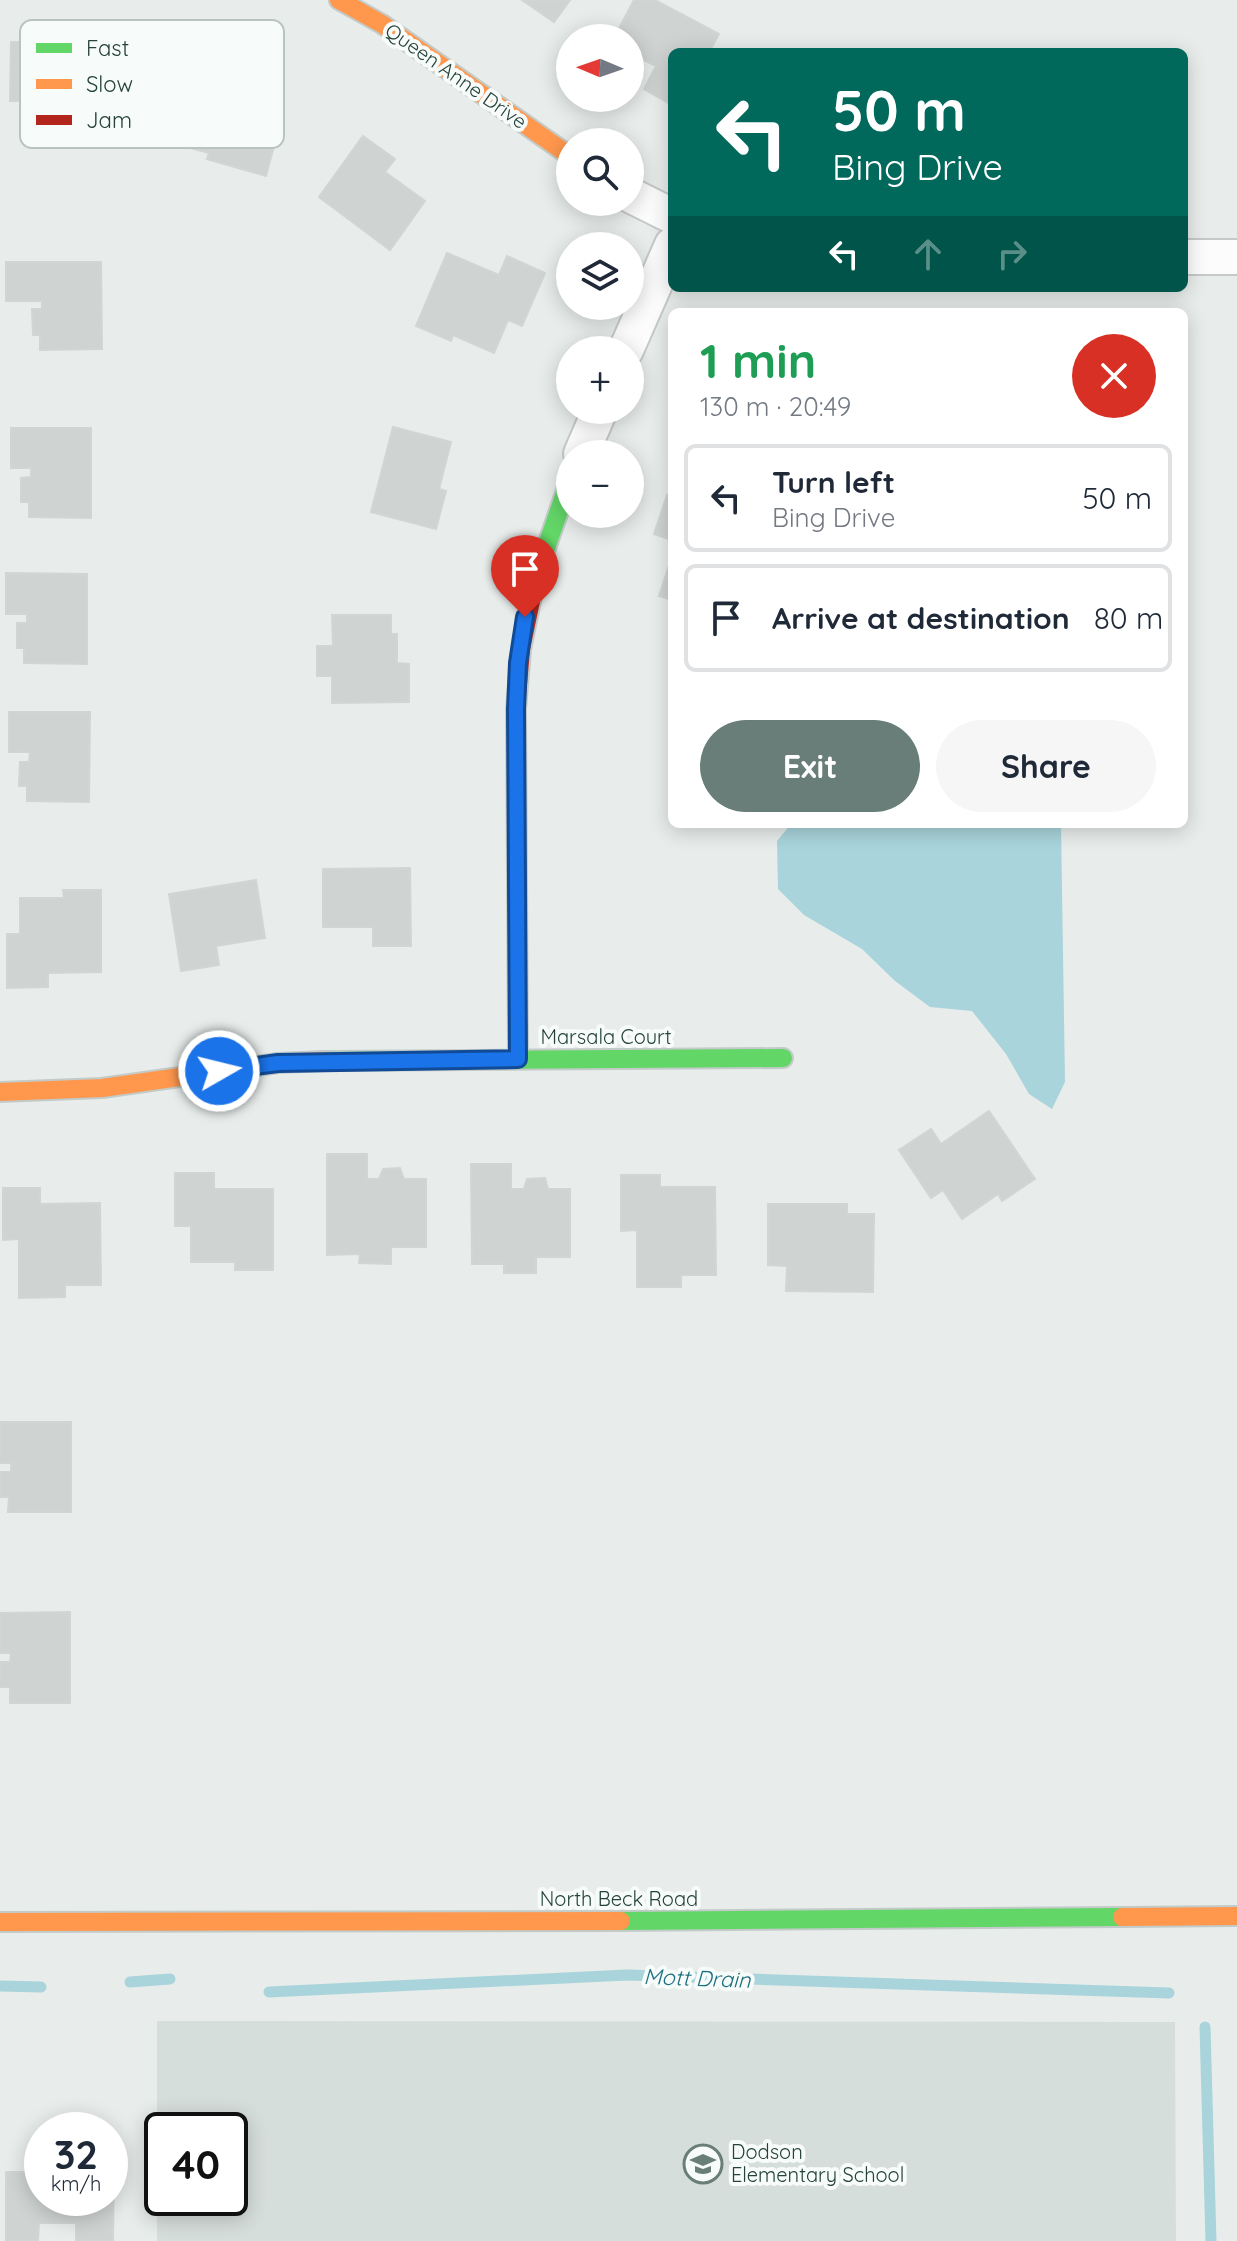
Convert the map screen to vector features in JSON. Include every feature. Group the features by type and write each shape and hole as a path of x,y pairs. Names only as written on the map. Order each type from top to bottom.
{"street":[{"name":"Queen Anne Drive","path":"339,0 382,24 556,146"},
{"path":"644,202 668,214"},
{"path":"632,336 668,254"},
{"path":"1188,257 1237,257"},
{"path":"518,1059 518,663 536,572 556,517"},
{"name":"Marsala Court","path":"0,1092 102,1088 278,1063 783,1058"},
{"name":"North Beck Road","path":"0,1922 770,1922 1237,1916"}],"shaded area":[{"name":"Dodson Elementary School","path":"157,2021 1175,2022 1176,2241 157,2241 157,2216 248,2216 248,2112 157,2112"}],"water":[{"path":"788,828 1061,828 1065,1082 1052,1109 1029,1094 1006,1054 972,1011 930,1007 895,981 862,949 804,915 778,889 777,841"}],"building":[{"path":"522,0 570,0 554,22"},
{"path":"634,0 655,0 719,34 711,48 668,48 668,103 644,89 656,66 644,60 644,24 621,24"},
{"path":"11,42 20,42 20,101 10,101"},
{"path":"363,136 395,159 385,172 425,201 390,250 319,197"},
{"path":"190,148 274,148 266,176 207,159 209,153"},
{"path":"447,253 499,275 507,256 545,273 522,326 508,320 494,353 453,335 451,341 416,326"},
{"path":"6,262 101,262 102,349 40,350 40,335 33,335 32,309 42,309 42,301 6,301"},
{"path":"393,427 451,442 439,489 446,491 436,529 371,512"},
{"path":"11,428 91,428 91,518 29,517 29,502 21,502 21,478 31,477 31,468 11,468"},
{"path":"667,495 668,539 654,534"},
{"path":"668,568 668,599 659,596"},
{"path":"6,573 87,574 87,664 24,663 24,648 17,648 17,623 27,623 27,614 6,614"},
{"path":"332,615 391,615 391,634 397,634 397,663 409,664 409,702 332,703 332,676 317,676 317,646 333,646"},
{"path":"9,712 90,712 89,802 27,801 27,786 19,786 20,762 29,762 30,752 9,752"},
{"path":"410,868 411,946 373,946 373,927 323,927 323,869"},
{"path":"256,880 265,938 216,946 219,965 181,971 169,894"},
{"path":"63,890 101,890 101,972 48,973 48,987 7,988 7,934 20,934 20,898 64,898"},
{"path":"989,1111 1035,1179 1002,1201 998,1194 962,1219 943,1190 931,1198 899,1150 931,1129 941,1144"},
{"path":"327,1154 367,1154 367,1179 379,1179 383,1169 400,1168 404,1179 426,1179 426,1247 391,1247 391,1264 359,1263 360,1254 327,1255"},
{"path":"471,1164 511,1164 511,1189 524,1189 527,1179 545,1178 548,1189 570,1189 570,1257 536,1257 536,1273 504,1273 504,1264 472,1264"},
{"path":"175,1173 214,1173 214,1189 273,1189 273,1270 235,1270 235,1262 191,1262 191,1226 175,1226"},
{"path":"621,1175 660,1175 660,1187 715,1187 716,1275 681,1275 681,1287 637,1287 637,1230 621,1231"},
{"path":"3,1188 40,1188 40,1204 100,1203 101,1285 65,1285 65,1297 19,1298 19,1239 3,1240"},
{"path":"768,1204 847,1204 847,1214 874,1214 873,1292 786,1291 787,1266 768,1265"},
{"path":"0,1422 71,1422 71,1512 8,1512 9,1497 1,1497 1,1472 11,1472 11,1463 0,1463"},
{"path":"70,1612 70,1703 10,1703 10,1687 0,1687 0,1662 10,1662 11,1653 0,1653 0,1613"},
{"path":"6,2172 24,2172 24,2216 113,2216 113,2241 76,2241 76,2223 39,2223 38,2241 6,2241"}],"waterway":[{"name":"Mott Drain","path":"269,1992 627,1975 1169,1993"},
{"name":"Mott Drain","path":"130,1982 170,1979"},
{"name":"Mott Drain","path":"0,1986 41,1987"},
{"path":"1205,2027 1211,2241"}],"traffic: fast":[{"path":"536,577 556,519"},
{"path":"324,1061 783,1058"},
{"path":"621,1921 1122,1917"}],"traffic: slow":[{"path":"339,0 382,24 556,146"},
{"path":"0,1092 102,1088 278,1063 324,1061"},
{"path":"1122,1917 1237,1916"},
{"path":"0,1922 621,1921"}],"traffic: jam":[{"path":"518,1059 516,709 521,649 536,577"}],"place":[{"name":"Dodson Elementary School","path":"703,2164"}],"route":[{"path":"219,1071 278,1063 518,1059 516,709 518,663 525,617"}]}
